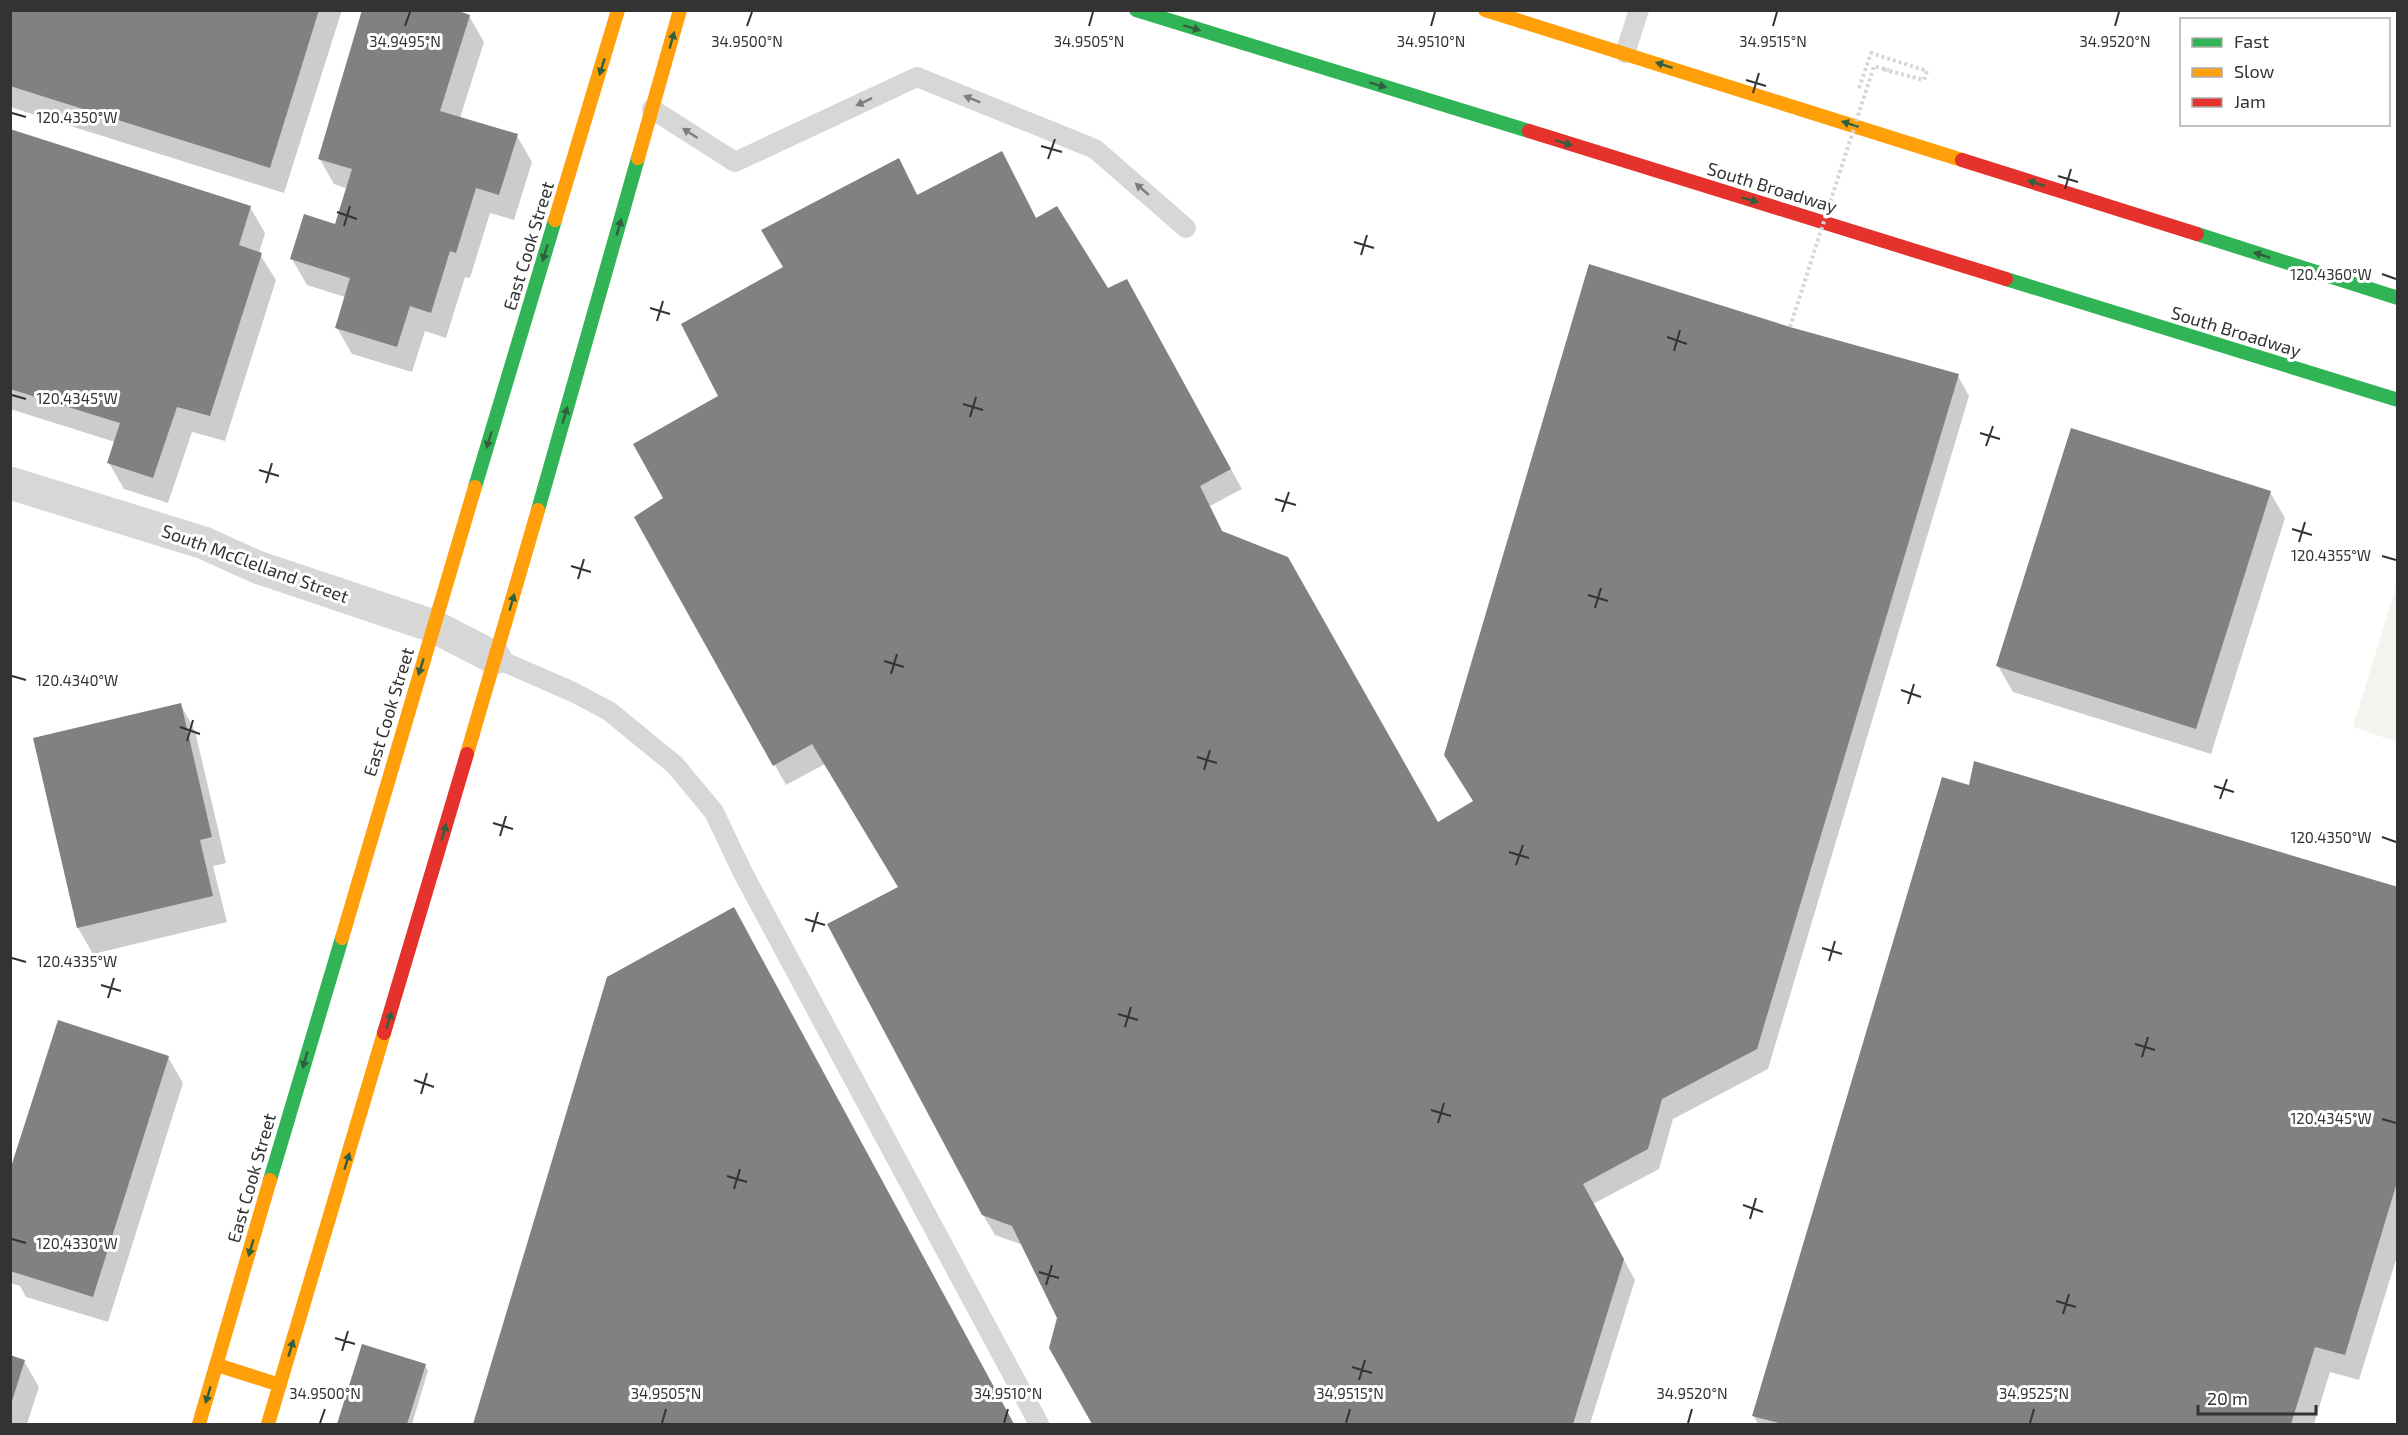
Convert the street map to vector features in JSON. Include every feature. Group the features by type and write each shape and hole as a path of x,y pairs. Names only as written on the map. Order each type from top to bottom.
{"street":[{"name":"East Cook Street","path":"199,1425 433,626 618,10"},
{"path":"268,1425 495,658 680,10"},
{"name":"South Broadway","path":"1136,10 2397,400"},
{"path":"1485,10 2397,297"},
{"name":"South McClelland Street","path":"10,483 204,543 257,567 433,626 495,658"},
{"path":"217,1365 280,1385"}],"lane":[{"path":"1625,53 1639,10"},
{"path":"652,109 735,162 917,77 1095,149 1186,228"},
{"path":"495,658 573,692 609,711 675,765 714,812 743,873 1039,1425"}],"path":[{"path":"1790,327 1874,66 1924,80 1927,71 1871,53 1859,88"},
{"path":"1882,69 1889,70"}],"shaded area":[{"path":"2397,583 2397,742 2353,727"}],"building":[{"path":"10,10 319,10 270,168 10,86"},
{"path":"362,10 456,10 470,15 440,111 518,134 499,195 476,188 456,253 450,251 431,313 410,306 397,347 335,328 350,278 290,259 304,214 335,224 352,169 318,159"},
{"path":"10,129 251,206 239,245 262,253 210,416 177,407 153,478 107,463 120,423 10,389"},
{"path":"1002,151 1036,218 1057,206 1108,288 1127,279 1231,469 1200,486 1222,531 1288,557 1438,822 1473,801 1444,755 1589,264 1790,327 1959,374 1757,1049 1662,1099 1648,1149 1583,1184 1624,1259 1573,1424 1092,1424 1049,1348 1057,1318 1012,1226 982,1215 827,924 898,887 812,744 773,766 634,517 663,498 633,444 718,396 681,324 783,267 761,230 899,158 917,195"},
{"path":"2071,428 2271,491 2196,729 1996,666"},
{"path":"181,703 212,837 200,840 213,896 77,928 33,738"},
{"path":"1974,761 2398,887 2398,1179 2345,1355 2315,1347 2291,1424 1783,1424 1752,1416 1942,777 1969,785"},
{"path":"734,907 1014,1424 473,1424 607,977"},
{"path":"58,1020 169,1056 93,1297 10,1271 10,1170"},
{"path":"362,1344 426,1364 407,1424 337,1424"},
{"path":"10,1355 25,1360 11,1404 10,1404"}],"traffic: fast":[{"path":"1136,10 1529,131"},
{"path":"538,510 638,158"},
{"path":"475,487 555,220"},
{"path":"2197,234 2398,298"},
{"path":"2006,279 2398,400"},
{"path":"270,1180 342,938"}],"traffic: slow":[{"path":"555,220 618,10"},
{"path":"638,158 680,10"},
{"path":"1485,10 1962,160"},
{"path":"342,938 475,487"},
{"path":"467,754 538,510"},
{"path":"268,1424 384,1033"},
{"path":"199,1424 270,1180"},
{"path":"217,1365 280,1385"}],"traffic: jam":[{"path":"1529,131 2006,279"},
{"path":"1962,160 2197,234"},
{"path":"384,1033 467,754"}]}
